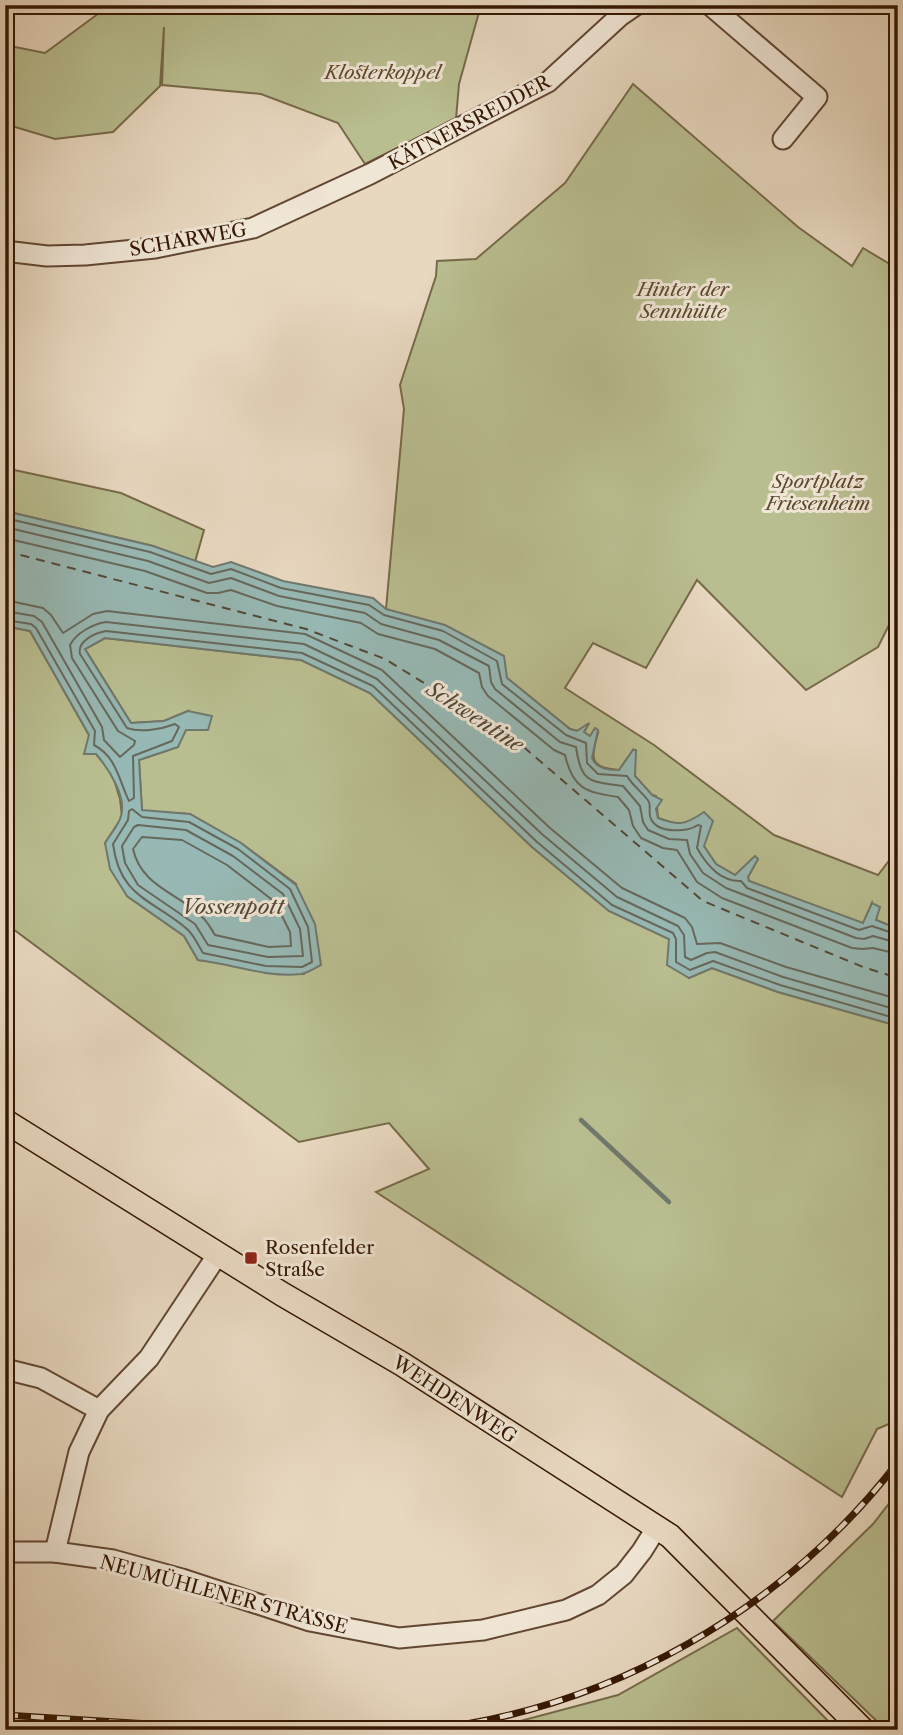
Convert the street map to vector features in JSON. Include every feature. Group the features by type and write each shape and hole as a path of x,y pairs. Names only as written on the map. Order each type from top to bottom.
{"main road":[{"name":"WEHDENWEG","path":"5,1121 218,1254 402,1364 657,1527 701,1566 863,1730"}],"street":[{"name":"KÄTNERSREDDER","path":"361,177 548,82 620,16 636,5"},
{"path":"710,5 817,97 783,139"},
{"name":"SCHARWEG","path":"5,251 47,256 85,255 155,248 253,228 361,177"},
{"path":"55,1552 79,1452 99,1410 149,1358 218,1254"},
{"path":"5,1369 41,1378 99,1410"},
{"name":"NEUMÜHLENER STRASSE","path":"5,1552 55,1552 132,1564 310,1621 398,1638 483,1630 566,1610 598,1595 624,1574 657,1527"}],"green space":[{"name":"Klosterkoppel","path":"110,5 481,5 459,84 456,119 365,164 338,123 261,94 162,85 164,27 160,86 113,132 55,139 5,124 5,45 45,53"},
{"path":"633,84 798,227 852,266 863,248 898,269 898,607 878,647 806,690 697,580 646,668 593,643 565,688 654,745 774,835 878,875 898,849 898,929 876,920 872,903 863,924 749,881 748,877 758,859 735,875 716,864 688,823 673,823 658,818 656,796 635,776 633,750 619,770 602,767 593,756 598,733 590,737 584,732 588,725 577,731 570,729 507,678 386,609 404,409 400,385 436,276 437,261 476,259 565,183"},
{"path":"5,468 121,493 204,530 195,562 153,546 5,511"},
{"path":"5,626 30,631 89,735 96,754 112,773 122,817 105,843 127,896 184,936 198,960 232,964 266,973 304,974 296,884 241,843 190,814 142,811 139,760 178,747 188,711 164,721 131,723 85,649 105,638 301,660 370,693 532,847 609,911 669,939 689,978 712,968 778,992 898,1026 898,1420 877,1429 842,1497 376,1192 429,1169 389,1123 299,1142 5,923"},
{"path":"898,1492 898,1730 886,1730 773,1621 873,1524"},
{"path":"737,1628 837,1730 486,1730 618,1695"}],"water":[{"path":"5,511 153,546 213,567 231,562 283,581 373,598 386,609 445,625 504,656 507,678 570,729 577,731 589,723 584,732 590,736 595,728 598,730 592,758 597,765 619,770 633,750 636,750 635,776 652,795 662,800 656,809 658,818 682,823 704,812 713,821 704,846 716,864 735,875 755,856 758,859 748,877 749,881 863,923 872,903 880,907 876,920 898,929 898,1026 778,992 712,968 689,978 667,965 669,939 609,911 532,847 370,693 301,660 105,638 85,649 131,723 164,721 188,711 212,716 208,730 186,730 178,747 139,760 142,810 190,814 241,843 296,885 315,924 321,965 304,973 288,975 198,960 184,936 127,896 110,869 105,843 119,822 122,811 120,793 96,754 84,754 89,735 30,631 5,626"}],"waterway":[{"path":"581,1120 669,1202"}],"ferry route":[{"path":"5,551 306,629 385,659 512,737 703,901 863,967 898,978"}],"railway":[{"path":"423,1730 492,1719 560,1700 625,1675 688,1644 747,1607 802,1564 852,1515 898,1462"},
{"path":"5,1715 245,1730"}],"place":[{"name":"Rosenfelder Straße","path":"251,1258"}],"park label":[{"name":"Hinter der Sennhütte","path":"683,300"},
{"name":"Sportplatz Friesenheim","path":"818,492"}],"water label":[{"name":"Schwentine","path":"475,717"},
{"name":"Vossenpott","path":"233,907"}]}
